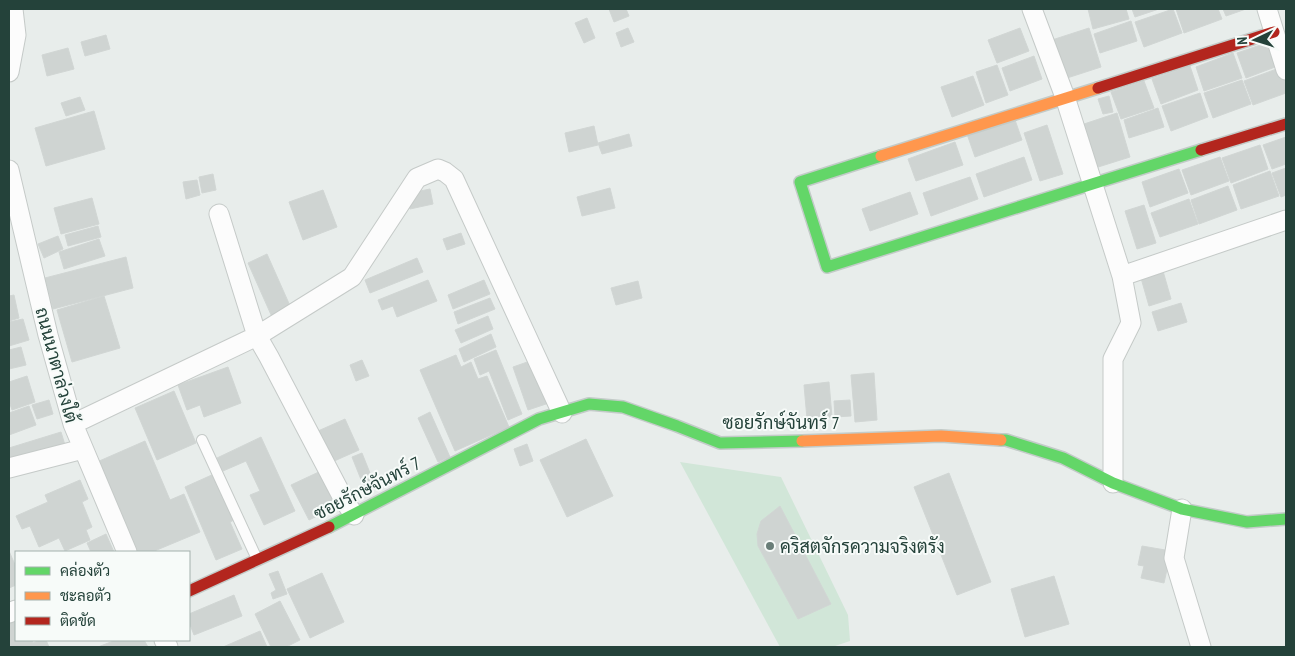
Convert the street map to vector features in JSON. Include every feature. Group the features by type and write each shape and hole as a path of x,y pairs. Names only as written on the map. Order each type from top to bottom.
{"street":[{"path":"9,72 16,35 13,9"},
{"path":"1032,9 1065,97 1122,276 1132,322 1113,359 1113,483"},
{"path":"1267,9 1286,70"},
{"path":"1274,32 800,182 827,267 1286,124"},
{"path":"73,424 257,336 352,277 417,178 438,169 446,172 454,179 562,413"},
{"name":"ถนนนาตาล่วงใต้","path":"9,170 48,335 73,424 127,551"},
{"path":"219,214 257,336 344,500 354,515"},
{"path":"1122,276 1286,220"},
{"name":"ซอยรักษ์จันทร์ 7","path":"190,591 354,515 539,419 589,404 623,407 720,443 942,436 1006,440 1064,458 1113,483 1182,509 1247,522 1286,519"},
{"path":"9,468 83,449"},
{"path":"1182,509 1174,558 1201,647"}],"lane":[{"path":"202,440 258,560"}],"green space":[{"name":"คริสตจักรความจริงตรัง","path":"680,462 781,477 848,615 850,641 832,647 780,647"}],"building":[{"path":"609,9 626,9 629,16 614,22"},
{"path":"1088,9 1126,9 1129,19 1093,29"},
{"path":"1132,9 1159,9 1135,17"},
{"path":"1173,9 1182,33 1144,47 1135,22"},
{"path":"1176,9 1218,9 1222,19 1184,33"},
{"path":"1223,9 1246,9 1226,16"},
{"path":"587,18 595,38 584,43 575,23"},
{"path":"1131,21 1137,41 1100,53 1094,34"},
{"path":"628,28 634,42 621,47 616,33"},
{"path":"1020,28 1029,51 997,63 988,40"},
{"path":"1089,28 1101,67 1064,79 1052,40"},
{"path":"106,35 110,49 85,56 81,42"},
{"path":"1275,40 1283,64 1246,78 1237,53"},
{"path":"68,48 74,69 47,76 42,55"},
{"path":"1233,53 1242,78 1204,91 1196,67"},
{"path":"1034,56 1042,79 1010,91 1002,68"},
{"path":"997,65 1008,95 986,103 976,72"},
{"path":"1190,66 1198,90 1161,104 1152,79"},
{"path":"1282,67 1286,79 1286,93 1253,105 1244,81"},
{"path":"973,76 984,105 952,117 941,87"},
{"path":"1242,80 1251,104 1213,118 1204,93"},
{"path":"1144,81 1154,108 1121,119 1111,92"},
{"path":"1200,93 1208,117 1171,131 1162,106"},
{"path":"1109,96 1113,112 1103,114 1098,99"},
{"path":"80,97 85,110 66,116 61,103"},
{"path":"1158,108 1164,127 1129,138 1124,120"},
{"path":"94,111 105,149 46,166 35,128"},
{"path":"1117,113 1130,157 1095,168 1081,125"},
{"path":"1014,117 1022,140 975,157 967,134"},
{"path":"1047,125 1063,174 1040,181 1024,133"},
{"path":"594,126 598,145 569,152 565,133"},
{"path":"629,134 632,146 602,154 598,143"},
{"path":"1286,137 1286,164 1272,169 1263,145"},
{"path":"955,142 963,165 916,181 908,159"},
{"path":"1260,145 1268,169 1231,183 1222,158"},
{"path":"1024,157 1032,180 984,197 976,174"},
{"path":"1220,157 1229,181 1191,195 1182,170"},
{"path":"1286,168 1286,195 1281,197 1272,173"},
{"path":"1179,169 1188,193 1150,207 1142,182"},
{"path":"1270,171 1279,196 1241,209 1233,185"},
{"path":"213,174 216,190 202,193 199,177"},
{"path":"970,177 978,199 931,216 923,193"},
{"path":"197,180 200,195 186,199 183,182"},
{"path":"1228,186 1237,210 1199,224 1191,200"},
{"path":"610,188 615,208 582,216 577,197"},
{"path":"430,189 433,204 410,209 406,194"},
{"path":"323,190 337,227 303,240 289,202"},
{"path":"910,192 918,214 870,231 862,209"},
{"path":"92,198 99,224 61,234 54,208"},
{"path":"1189,199 1198,224 1160,237 1151,213"},
{"path":"1144,205 1156,243 1137,249 1125,211"},
{"path":"98,226 101,237 68,246 65,235"},
{"path":"461,233 465,244 447,250 443,239"},
{"path":"58,236 63,249 44,258 38,244"},
{"path":"99,239 105,256 64,269 59,252"},
{"path":"267,254 291,308 272,317 248,263"},
{"path":"126,257 133,288 53,309 45,278"},
{"path":"417,258 423,272 370,293 365,280"},
{"path":"1163,271 1171,299 1149,306 1141,278"},
{"path":"428,280 437,301 397,317 393,306 382,310 378,300"},
{"path":"484,280 490,294 453,309 448,295"},
{"path":"638,281 642,298 616,305 611,288"},
{"path":"14,295 19,318 9,321 9,296"},
{"path":"104,296 120,348 72,362 57,310"},
{"path":"490,298 495,309 458,324 454,312"},
{"path":"1181,303 1187,322 1158,331 1152,312"},
{"path":"488,316 493,329 461,343 455,330"},
{"path":"23,319 29,340 9,346 9,322"},
{"path":"491,334 496,347 464,362 459,349"},
{"path":"21,347 26,365 9,369 9,350"},
{"path":"496,350 522,414 508,420 489,371 480,375 474,359"},
{"path":"456,355 461,367 471,362 478,379 487,376 509,427 455,451 420,370"},
{"path":"362,360 369,376 356,381 350,365"},
{"path":"533,360 549,403 528,410 513,367"},
{"path":"228,367 241,403 204,417 200,405 187,410 178,385"},
{"path":"874,373 877,420 855,422 851,375"},
{"path":"27,376 35,402 12,410 9,401 9,382"},
{"path":"829,382 832,417 807,419 804,385"},
{"path":"174,391 196,443 157,460 135,408"},
{"path":"49,400 53,414 37,419 32,405"},
{"path":"850,400 851,416 835,417 834,401"},
{"path":"29,406 36,425 9,435 9,413"},
{"path":"430,412 450,457 438,462 418,418"},
{"path":"345,419 359,450 332,462 318,431"},
{"path":"61,432 65,445 9,464 9,448"},
{"path":"261,437 295,511 264,525 250,495 260,491 246,461 223,471 217,458"},
{"path":"586,439 613,496 567,517 540,460"},
{"path":"145,441 170,500 184,494 200,532 154,551 135,551 97,462"},
{"path":"527,444 533,461 520,466 514,449"},
{"path":"362,453 374,483 364,487 352,457"},
{"path":"323,470 340,505 309,520 291,485"},
{"path":"949,473 991,582 957,595 914,487"},
{"path":"214,474 234,520 230,522 242,549 216,560 185,487"},
{"path":"80,480 88,499 82,502 92,527 86,530 90,540 65,551 59,538 39,547 30,526 22,529 16,516 48,502 45,495"},
{"path":"780,506 831,604 798,619 758,546 757,534 761,521"},
{"path":"106,534 114,551 91,551 87,543"},
{"path":"1142,546 1171,551 1164,583 1141,578 1144,566 1138,565"},
{"path":"9,551 15,565 15,585 9,588"},
{"path":"278,571 287,594 273,599 271,593 276,590 269,574"},
{"path":"322,573 344,622 310,638 287,589"},
{"path":"1054,576 1069,624 1025,637 1011,589"},
{"path":"234,595 242,616 194,635 190,625 190,614"},
{"path":"280,601 300,640 286,647 271,647 255,614"},
{"path":"15,618 15,641 32,641 33,643 46,641 49,647 9,647 9,621"},
{"path":"260,631 267,647 223,647"},
{"path":"113,641 145,641 148,647 98,647"}],"traffic: fast":[{"path":"881,156 800,182 827,267 1201,150"},
{"path":"329,527 539,419 589,404 623,407 720,443 802,441"},
{"path":"1001,440 1063,458 1113,483 1182,509 1247,522 1286,519"}],"traffic: slow":[{"path":"881,156 1098,88"},
{"path":"802,441 941,436 1001,440"}],"traffic: jam":[{"path":"1098,88 1274,32"},
{"path":"1201,150 1286,124"},
{"path":"190,591 329,527"}],"place":[{"name":"คริสตจักรความจริงตรัง","path":"770,546"}]}
